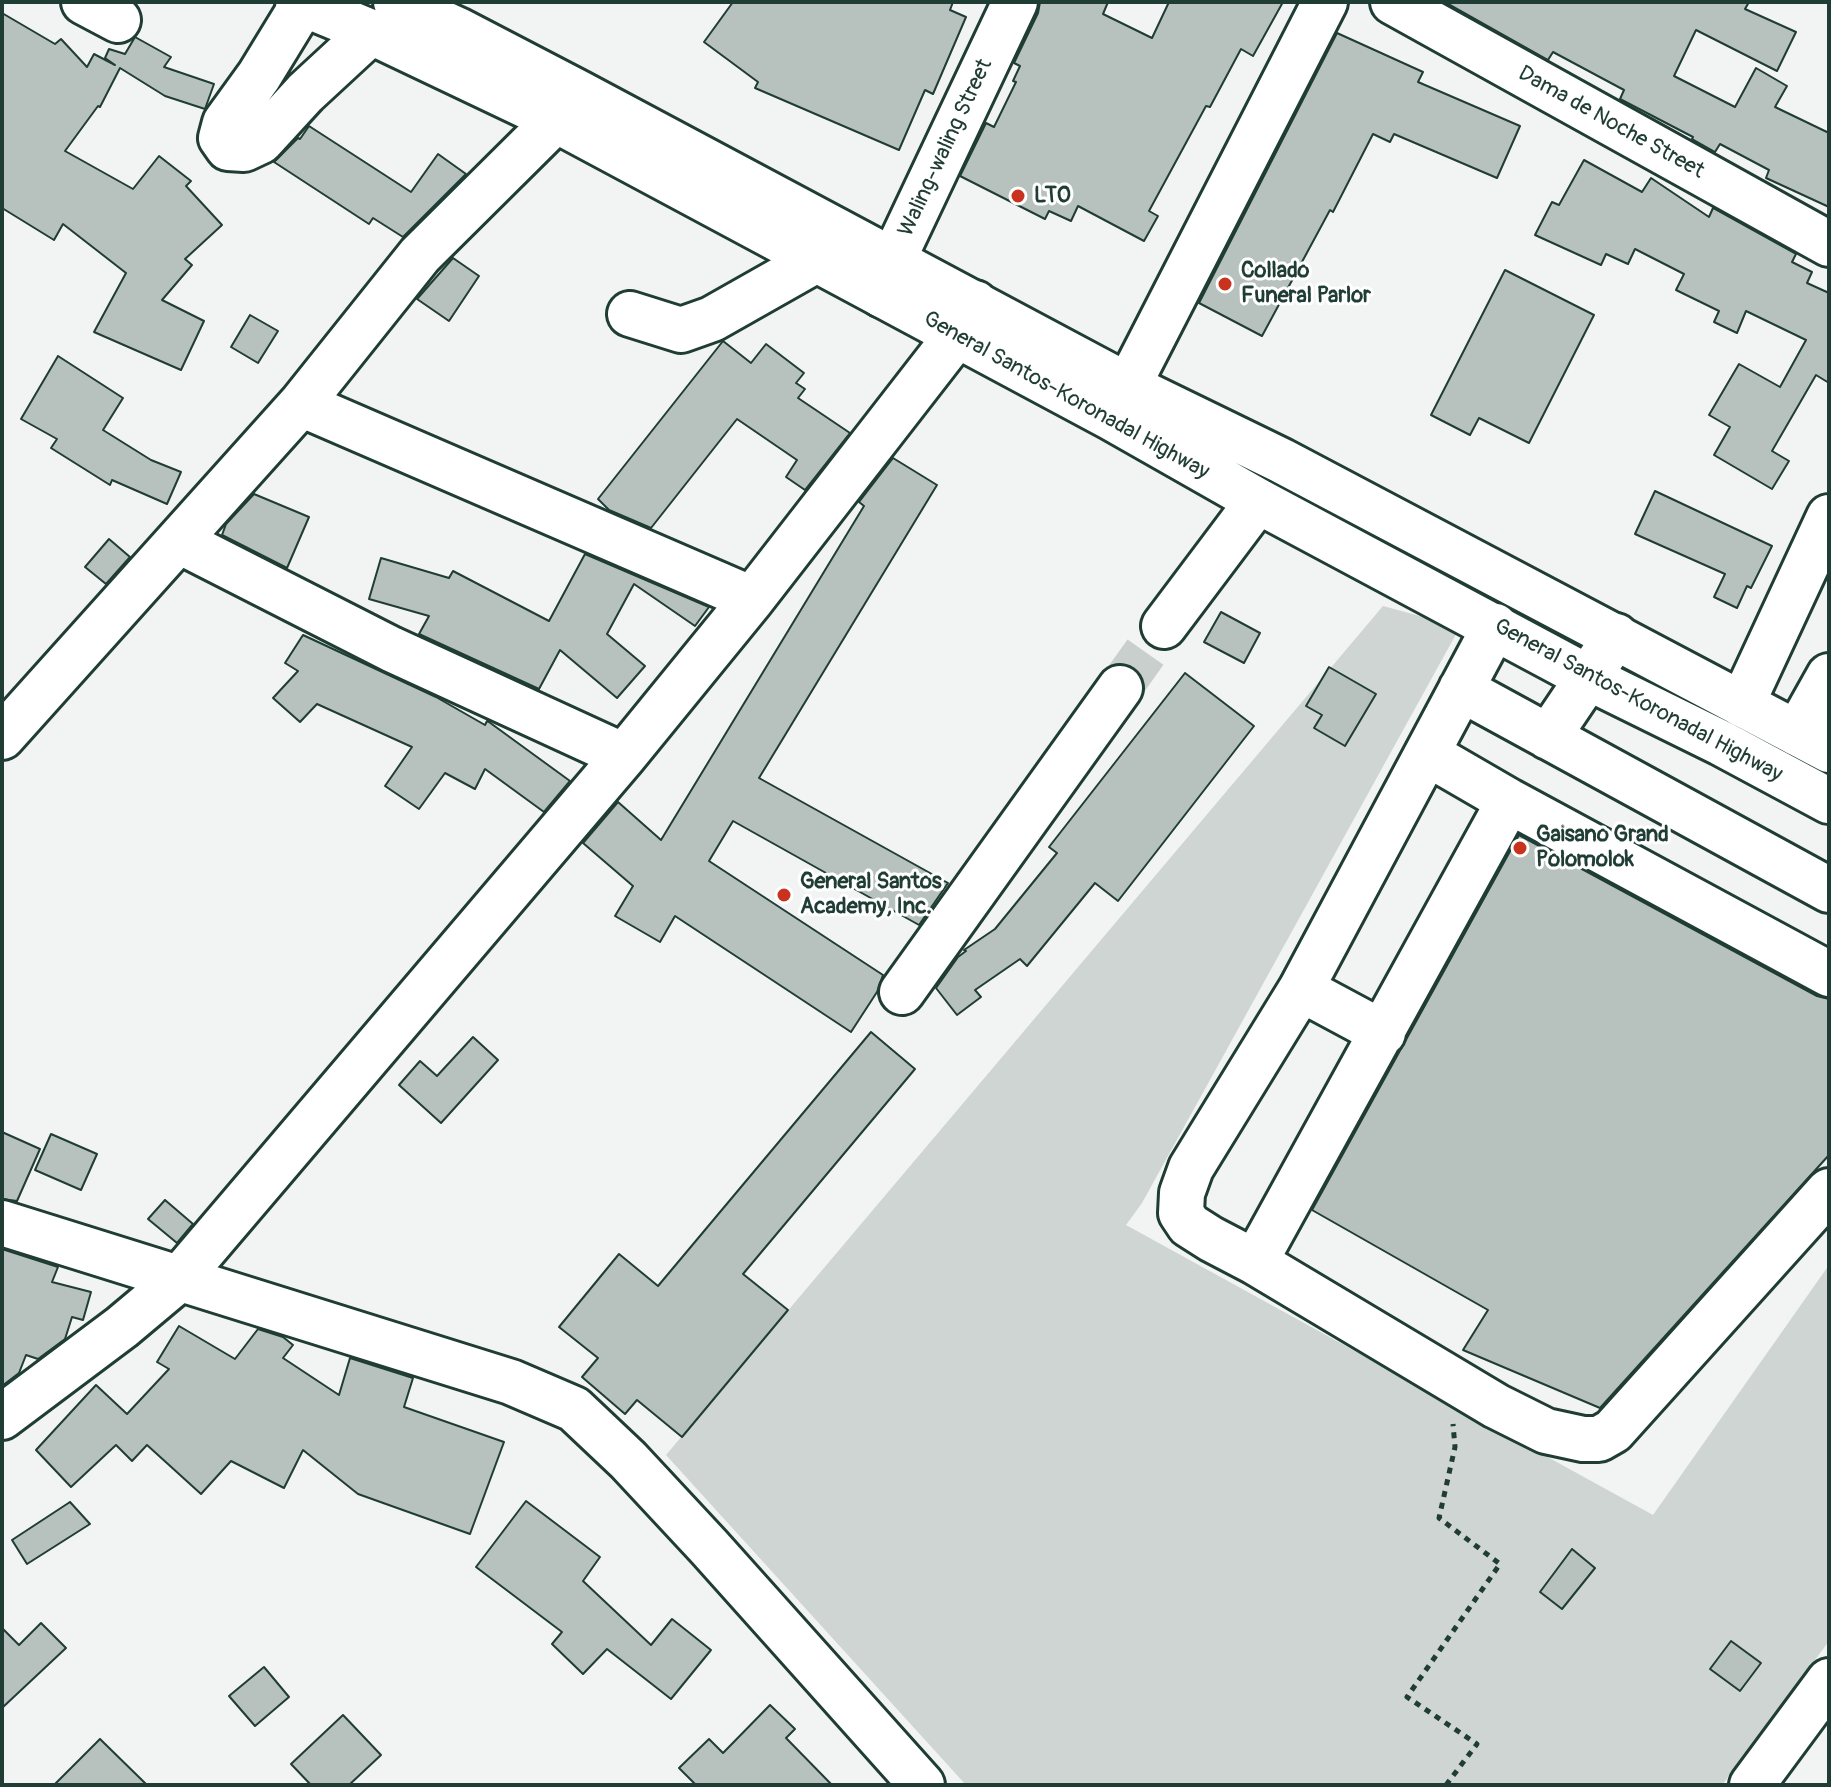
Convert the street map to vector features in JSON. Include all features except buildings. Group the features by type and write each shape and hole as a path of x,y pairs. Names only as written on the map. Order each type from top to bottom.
{"main road":[{"name":"Waling-waling Street","path":"887,278 1015,2"},
{"path":"1128,386 1325,2"},
{"name":"Dama de Noche Street","path":"1393,2 1829,244"},
{"name":"General Santos-Koronadal Highway","path":"341,10 818,259 887,278"},
{"name":"General Santos-Koronadal Highway","path":"341,10 458,30 887,278 966,319 1128,386 1282,461 1813,741"},
{"path":"2,737 301,404 420,255 556,120"},
{"path":"630,314 681,330 712,319 818,259"},
{"name":"General Santos-Koronadal Highway","path":"966,319 1112,418 1258,501 1587,677 1829,801"},
{"path":"2,1417 122,1327 178,1280 624,756 752,599 966,319"},
{"path":"301,404 752,599"},
{"path":"1164,626 1258,501"},
{"path":"1742,704 1829,517"},
{"path":"179,541 391,649 624,756"},
{"path":"1495,626 1301,989 1191,1168 1182,1193 1181,1213 1189,1225 1496,1406 1546,1431 1599,1439 1613,1431 1829,1191"},
{"path":"1548,737 1616,636"},
{"path":"1813,741 1829,676"},
{"path":"902,992 1120,688"},
{"path":"1461,689 1829,890"},
{"path":"1428,754 1829,974"},
{"path":"1255,1262 1509,801"},
{"path":"1301,989 1383,1033"},
{"path":"2,1223 511,1382 574,1409 628,1460 709,1547 922,1785"},
{"path":"1752,1785 1829,1681"}],"path":[{"path":"1446,1785 1477,1744 1407,1697 1500,1564 1439,1518 1455,1447 1452,1417"}],"shaded area":[{"path":"1383,606 1460,627 1142,1203 1126,1225 1653,1515 1829,1265 1829,1641 1722,1785 966,1785 666,1455"}],"tunnel":[{"path":"1120,688 1164,626"}],"place":[{"name":"LTO","path":"1018,196"},
{"name":"Collado Funeral Parlor","path":"1225,284"},
{"name":"Gaisano Grand Polomolok","path":"1520,848"},
{"name":"General Santos Academy, Inc.","path":"784,895"}]}
